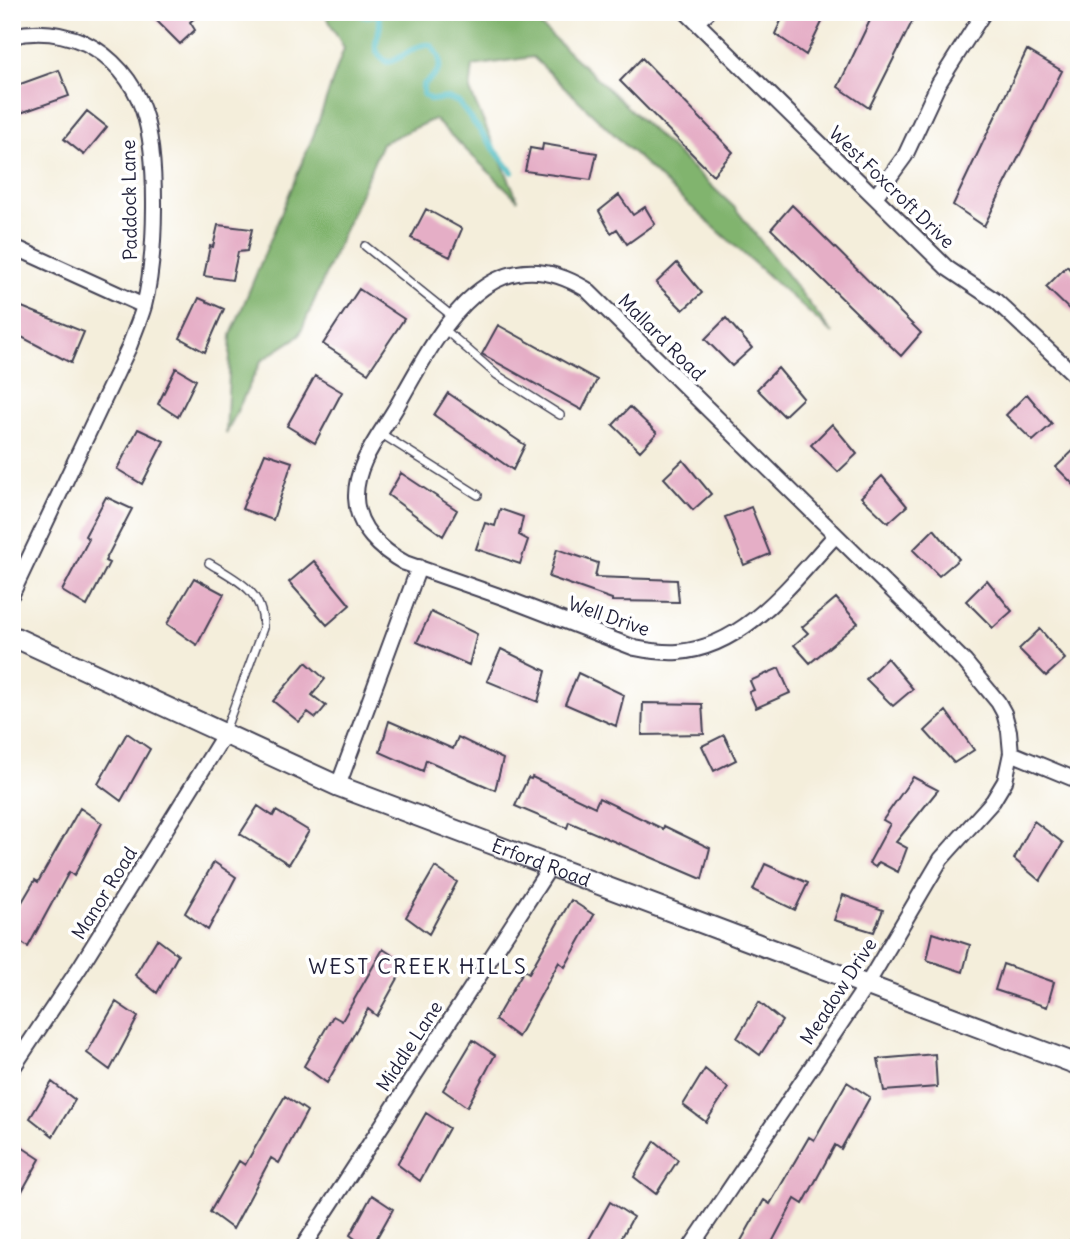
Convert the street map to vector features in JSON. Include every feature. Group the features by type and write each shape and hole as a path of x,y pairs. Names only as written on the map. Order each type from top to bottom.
{"street":[{"path":"691,17 708,12"},
{"path":"875,197 905,156 939,83 984,12"},
{"name":"West Foxcroft Drive","path":"691,17 947,268 996,301 1079,379"},
{"name":"Paddock Lane","path":"12,36 33,32 57,34 91,46 111,60 133,88 147,124 153,180 151,258 144,306 129,347 12,594"},
{"path":"12,246 144,306"},
{"name":"Mallard Road","path":"419,567 390,555 376,542 360,516 356,500 363,463 448,322 482,288 500,277 514,273 533,271 555,274 586,289 980,678 1004,713 1011,753"},
{"name":"Well Drive","path":"419,567 635,648 677,652 702,648 738,630 784,591 835,536"},
{"path":"338,786 419,567"},
{"name":"Erford Road","path":"12,636 338,786 1079,1065"},
{"name":"Manor Road","path":"12,1069 80,967 224,735"},
{"path":"1011,753 1079,781"},
{"name":"Meadow Drive","path":"690,1248 866,986 941,859 993,801 1005,781 1011,753"},
{"name":"Middle Lane","path":"302,1248 550,867"},
{"path":"1073,1248 1079,1244"}],"lane":[{"path":"365,246 448,322 497,375 560,415"},
{"path":"380,433 478,495"},
{"path":"209,563 236,579 251,592 260,604 263,615 263,628 224,735"}],"green space":[{"path":"324,12 526,12 735,208 833,334 667,185 533,57 473,66 470,91 518,200 434,119 382,143 299,336 261,361 226,434 231,335 314,134 344,48"}],"building":[{"path":"148,12 202,12 190,22 195,30 180,44"},
{"path":"785,12 827,12 806,55 775,34"},
{"path":"874,12 917,12 869,108 838,87"},
{"path":"1027,50 1062,71 984,226 953,205"},
{"path":"642,58 733,152 713,175 620,81"},
{"path":"59,70 69,96 12,116 12,87"},
{"path":"87,111 107,127 84,155 64,139"},
{"path":"543,144 597,153 591,180 525,171 530,148 542,150"},
{"path":"619,195 633,215 645,207 655,224 627,244 617,229 611,233 599,211"},
{"path":"792,205 921,333 901,356 771,229"},
{"path":"426,209 462,229 450,257 411,238"},
{"path":"218,225 252,229 247,251 238,252 232,280 204,276 210,246 213,247"},
{"path":"677,263 702,293 683,310 656,283"},
{"path":"1067,266 1079,280 1079,319 1046,287"},
{"path":"359,289 404,319 368,373 323,344"},
{"path":"199,298 224,309 205,352 180,338"},
{"path":"12,303 84,332 71,363 12,332"},
{"path":"726,318 752,348 732,366 705,339"},
{"path":"498,325 597,380 582,410 482,354"},
{"path":"176,368 196,380 178,417 158,404"},
{"path":"778,368 803,398 784,416 757,389"},
{"path":"315,376 342,392 315,443 287,426"},
{"path":"448,393 525,445 513,470 434,415"},
{"path":"1027,394 1052,424 1033,441 1006,415"},
{"path":"630,407 657,433 640,451 613,425"},
{"path":"832,424 857,454 838,472 811,445"},
{"path":"138,429 164,441 142,484 117,469"},
{"path":"1079,445 1079,490 1056,467"},
{"path":"265,453 292,462 273,520 242,509"},
{"path":"683,460 711,494 693,510 664,478"},
{"path":"401,473 457,510 443,536 388,495"},
{"path":"882,476 907,506 888,523 861,497"},
{"path":"106,497 132,509 105,561 109,563 87,606 62,591 89,539 85,536"},
{"path":"751,507 770,554 744,565 725,517"},
{"path":"500,509 523,517 519,535 528,540 520,564 476,549 485,523 495,526"},
{"path":"934,529 959,559 939,576 913,550"},
{"path":"557,549 598,563 595,577 677,580 679,602 612,601 549,577"},
{"path":"314,561 350,605 327,625 289,582"},
{"path":"194,578 224,594 197,645 167,624"},
{"path":"987,580 1012,611 993,628 966,601"},
{"path":"836,598 858,623 810,663 794,645 808,633 802,627"},
{"path":"431,612 477,634 469,665 417,642"},
{"path":"1040,629 1065,659 1046,676 1019,649"},
{"path":"501,649 546,671 538,702 487,681"},
{"path":"887,658 913,689 893,706 866,679"},
{"path":"306,662 325,679 312,695 326,706 316,718 308,712 299,722 273,701"},
{"path":"779,668 790,693 756,708 749,692 754,690 750,681"},
{"path":"578,673 624,695 616,726 565,704"},
{"path":"643,703 702,704 704,734 642,735"},
{"path":"946,711 974,750 954,763 925,731"},
{"path":"389,721 453,749 458,737 503,759 495,790 426,760 423,771 380,752"},
{"path":"127,733 150,749 121,801 98,784"},
{"path":"724,735 736,760 714,771 702,746"},
{"path":"532,777 595,807 599,798 710,848 702,879 569,822 567,828 515,806 528,778"},
{"path":"913,777 938,790 896,842 907,848 898,872 879,862 875,867 869,863 890,824 883,820"},
{"path":"258,806 273,816 276,811 309,831 289,864 240,834"},
{"path":"80,808 102,823 74,876 69,872 28,947 12,936 12,919 35,880 38,882"},
{"path":"1034,821 1063,843 1040,881 1014,859"},
{"path":"214,862 236,877 208,930 185,913"},
{"path":"765,864 808,883 795,910 753,890"},
{"path":"435,867 457,882 429,934 406,917"},
{"path":"843,895 883,910 874,932 834,920"},
{"path":"571,900 594,915 565,967 559,962 518,1037 495,1020 524,970 529,973"},
{"path":"933,933 970,945 963,972 927,960"},
{"path":"157,939 178,955 157,993 135,975"},
{"path":"383,949 406,964 377,1016 368,1009 327,1083 304,1066 333,1016 342,1021"},
{"path":"1003,964 1054,982 1047,1007 995,990"},
{"path":"116,1002 138,1017 110,1070 87,1053"},
{"path":"759,1002 782,1021 760,1055 737,1038"},
{"path":"473,1040 495,1055 467,1107 443,1090"},
{"path":"935,1054 937,1087 884,1091 878,1059"},
{"path":"705,1069 728,1088 706,1122 683,1105"},
{"path":"52,1082 75,1100 53,1136 30,1118"},
{"path":"847,1082 870,1097 841,1149 835,1145 803,1204 795,1199 769,1248 737,1248 764,1200 770,1204 809,1137 814,1140"},
{"path":"285,1096 307,1111 279,1163 271,1158 233,1229 210,1212 239,1161 245,1165"},
{"path":"426,1113 449,1128 420,1181 397,1164"},
{"path":"655,1141 678,1160 656,1194 634,1177"},
{"path":"17,1144 40,1159 12,1209 12,1152"},
{"path":"372,1195 393,1209 371,1248 367,1248 350,1235"},
{"path":"610,1202 633,1217 616,1248 584,1248"}],"waterway":[{"path":"355,12 364,16 377,14 380,27 376,50 387,62 419,47 431,45 440,62 437,72 423,85 423,94 431,100 448,98 458,102 512,172"}],"district":[{"name":"WEST CREEK HILLS","path":"418,967"}]}
